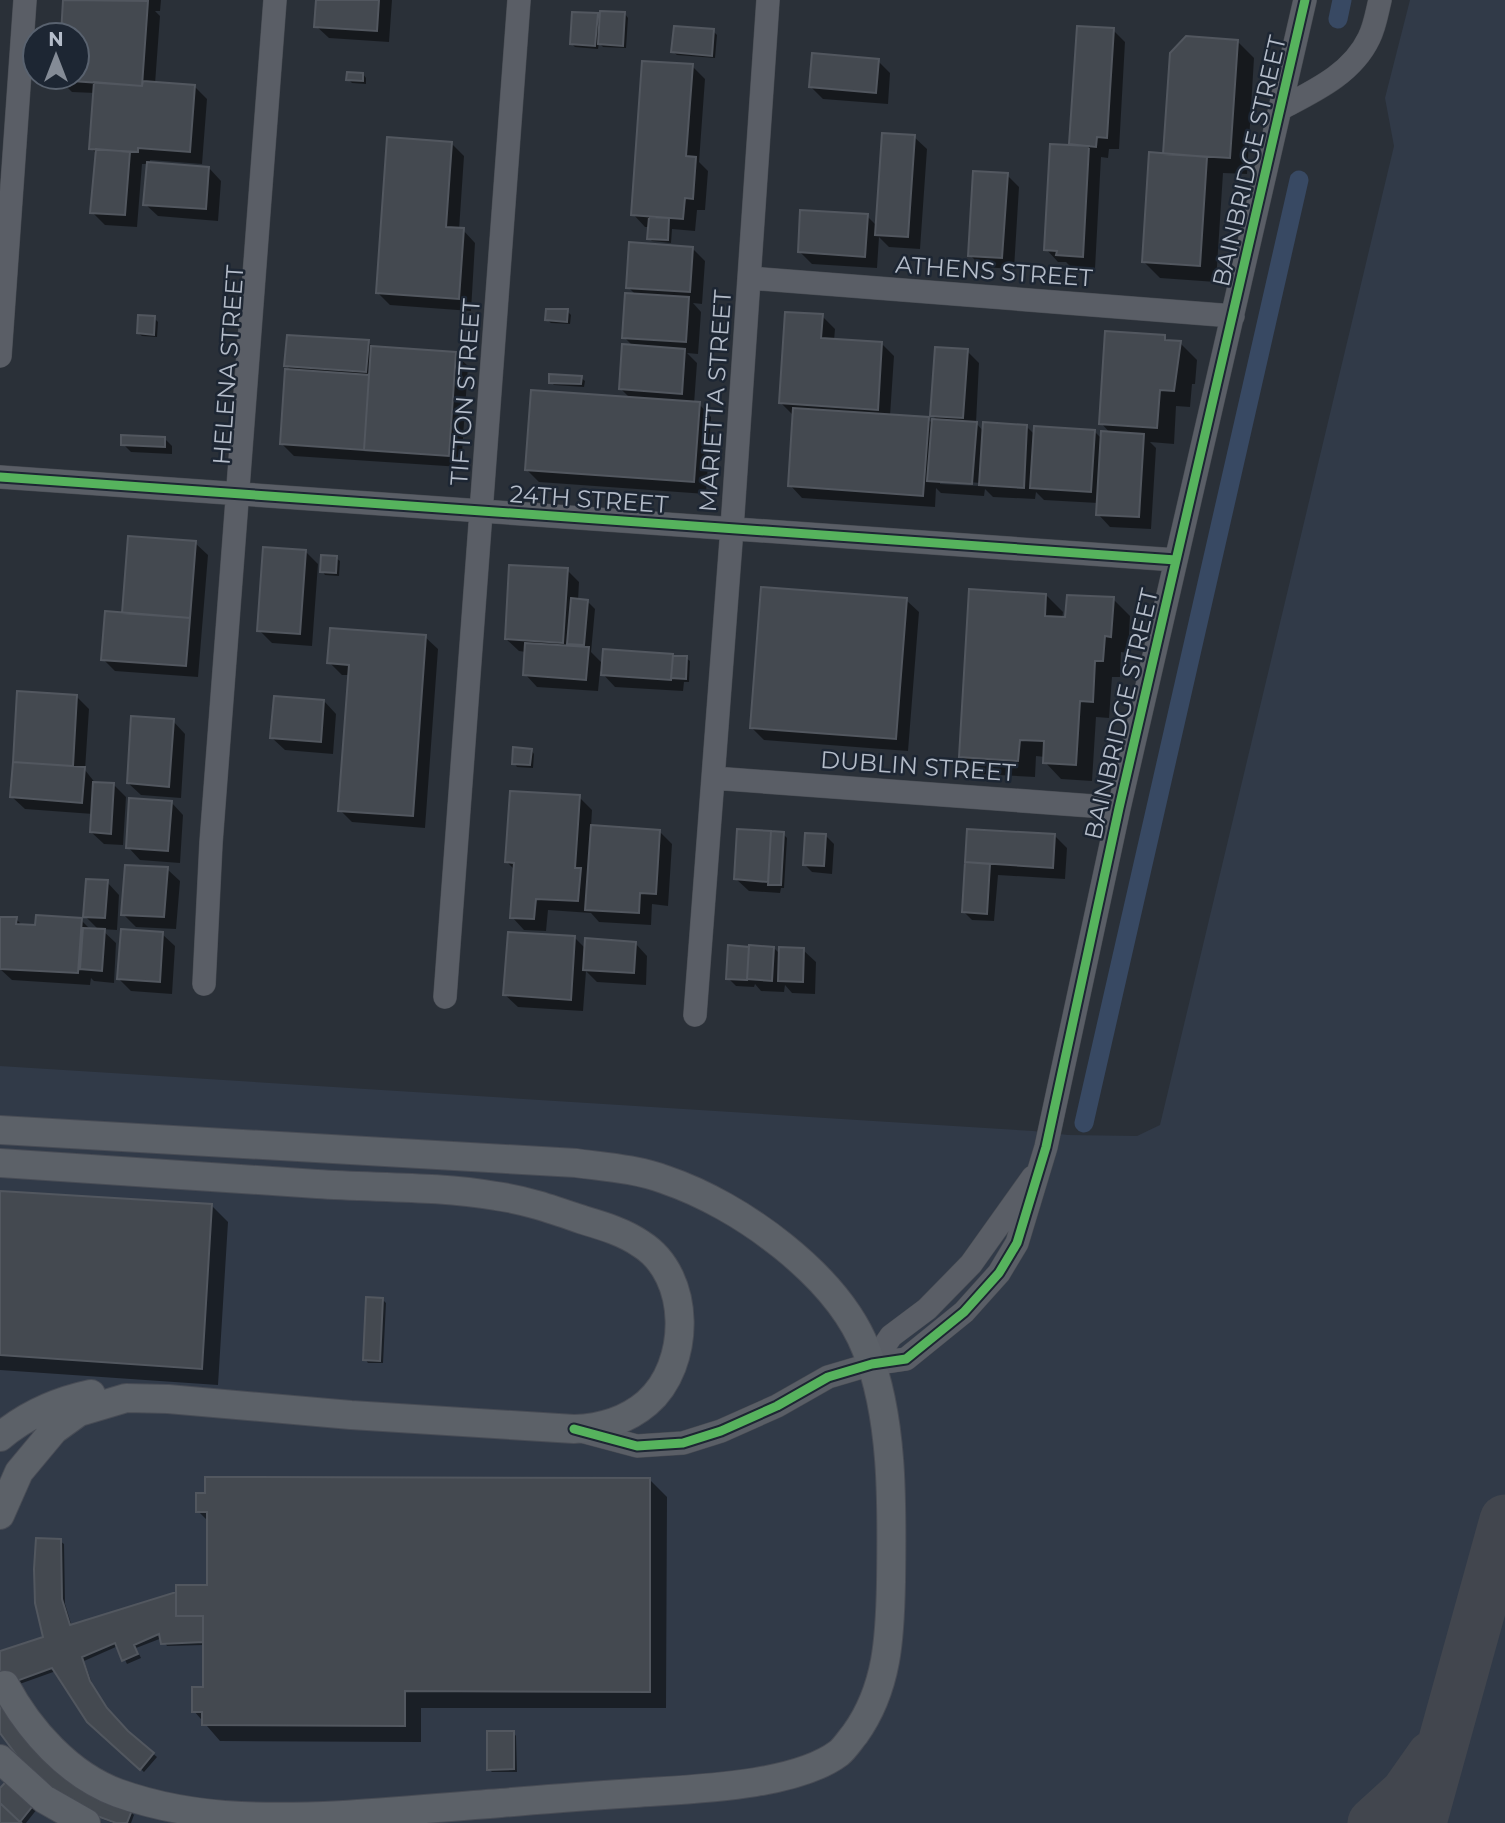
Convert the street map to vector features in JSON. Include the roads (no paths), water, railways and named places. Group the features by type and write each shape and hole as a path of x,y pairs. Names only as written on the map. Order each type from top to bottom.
{"main road":[{"path":"0,1130 576,1163 643,1173 687,1188 725,1206 769,1236 822,1283 848,1315 872,1364 887,1439 890,1477 890,1632 881,1684 862,1724 842,1751 814,1767 765,1780 608,1795 309,1816 241,1816 166,1807 113,1791 71,1765 37,1732 5,1685"},
{"path":"0,1163 458,1191 535,1204 619,1232 642,1244 657,1257 671,1280 677,1294 680,1319 676,1354 659,1389 648,1402 602,1427 574,1429 126,1398 79,1412 54,1430 19,1472 0,1515"},
{"path":"0,1437 19,1421 53,1405 97,1393 134,1393 201,1402"},
{"path":"0,1759 44,1799 86,1823"},
{"path":"399,1823 608,1795"}],"street":[{"path":"0,356 25,0"},
{"name":"HELENA STREET","path":"204,984 211,843 275,0"},
{"name":"TIFTON STREET","path":"444,997 519,0"},
{"name":"MARIETTA STREET","path":"695,1015 768,0"},
{"name":"BAINBRIDGE STREET","path":"574,1429 638,1446 683,1443 721,1431 777,1406 828,1377 872,1364 906,1360 964,1312 999,1272 1017,1243 1046,1147 1175,560 1305,0"},
{"name":"BAINBRIDGE STREET","path":"1280,109 1345,71 1360,55 1371,35 1380,0"},
{"name":"ATHENS STREET","path":"750,278 1233,316"},
{"name":"24TH STREET","path":"0,477 1175,560"},
{"name":"DUBLIN STREET","path":"713,778 1119,808"}],"waterway":[{"path":"1338,19 1342,0"},
{"path":"1084,1123 1299,180"}]}
